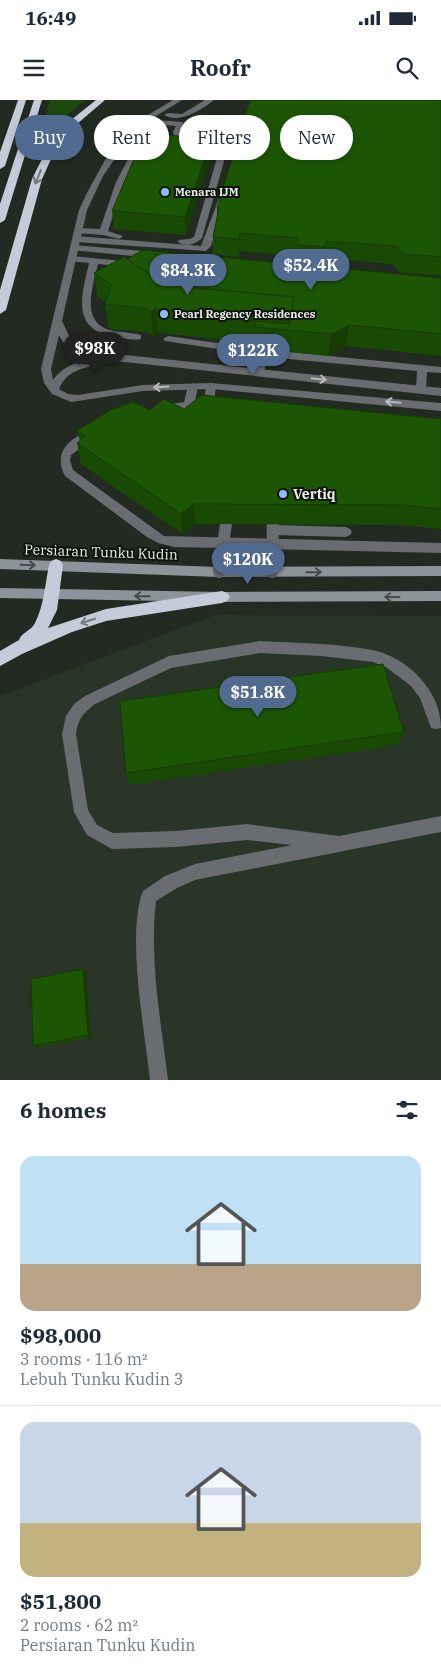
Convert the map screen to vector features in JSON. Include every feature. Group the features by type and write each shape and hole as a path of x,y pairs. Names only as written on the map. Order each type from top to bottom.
{"highway":[{"path":"0,166 22,100"},
{"path":"0,220 38,100"},
{"path":"0,310 37,179 53,145 74,122 101,100"},
{"path":"0,214 6,199"},
{"path":"16,649 39,630 49,610 56,565"},
{"path":"0,658 16,649 68,627 106,615 222,597"}],"street":[{"path":"153,114 178,100"},
{"path":"187,115 193,109 210,100"},
{"path":"153,114 179,119"},
{"path":"110,160 93,187 76,239 58,323 52,340 46,369 49,380 58,395 78,399 143,388 211,386 441,407"},
{"path":"103,232 120,182 131,160"},
{"path":"76,239 103,232 110,235 186,242 196,241 220,160"},
{"path":"232,166 234,160"},
{"path":"76,239 203,249 207,246 224,192"},
{"path":"76,239 163,256"},
{"path":"72,259 137,265"},
{"path":"94,261 96,280 86,311 88,320 102,331 138,337"},
{"path":"58,323 65,340 77,351 132,360 441,392"},
{"path":"168,340 441,370"},
{"path":"259,373 264,351"},
{"path":"54,389 61,375 76,366 88,362 132,360"},
{"path":"421,390 422,368"},
{"path":"189,405 193,386"},
{"path":"153,412 189,405 213,407 211,386"},
{"path":"98,430 71,448 65,455 65,467 78,481 162,540 174,542 441,548"},
{"path":"220,572 227,517 273,516 272,572"},
{"path":"274,530 346,532"},
{"name":"Persiaran Tunku Kudin","path":"0,564 220,572 441,572"},
{"path":"0,593 222,597 441,596"},
{"path":"340,844 247,832 176,839 112,841 92,830 80,812 70,747 71,721 79,708 90,700 169,662 260,647 321,650 373,656 391,663 416,682 426,695 436,723"},
{"path":"159,1080 146,968 145,928 149,897 171,882 195,872 441,824"}],"shaded area":[{"path":"215,615 441,616 441,1080 0,1080 0,696"}],"green space":[{"path":"50,100 86,100 67,115 46,115"}],"building":[{"path":"250,100 441,100 441,257 403,254 396,246 326,241 325,247 298,245 298,238 239,233 239,239 213,237 219,208 217,208 232,160 270,160 270,115 245,115"},
{"name":"Menara IJM","path":"169,135 179,136 179,160 204,160 185,217 112,211 134,160 169,160"},
{"path":"143,250 441,278 441,334 349,325 332,334 255,327 256,321 290,324 294,297 165,285 127,259"},
{"path":"124,257 165,285 294,297 290,321 256,318 256,321 228,319 229,316 156,309 151,312 145,308 105,304 112,285 94,273"},
{"name":"Vertiq","path":"202,395 441,419 441,509 406,505 194,504 181,514 77,443 85,436 77,431 110,410 133,402 150,410 164,399 184,409"},
{"path":"383,664 404,732 126,773 120,701"},
{"path":"83,969 88,1035 33,1046 31,979"}],"place":[{"name":"Menara IJM","path":"165,192"},
{"name":"Pearl Regency Residences","path":"164,314"},
{"name":"Vertiq","path":"283,494"}]}
